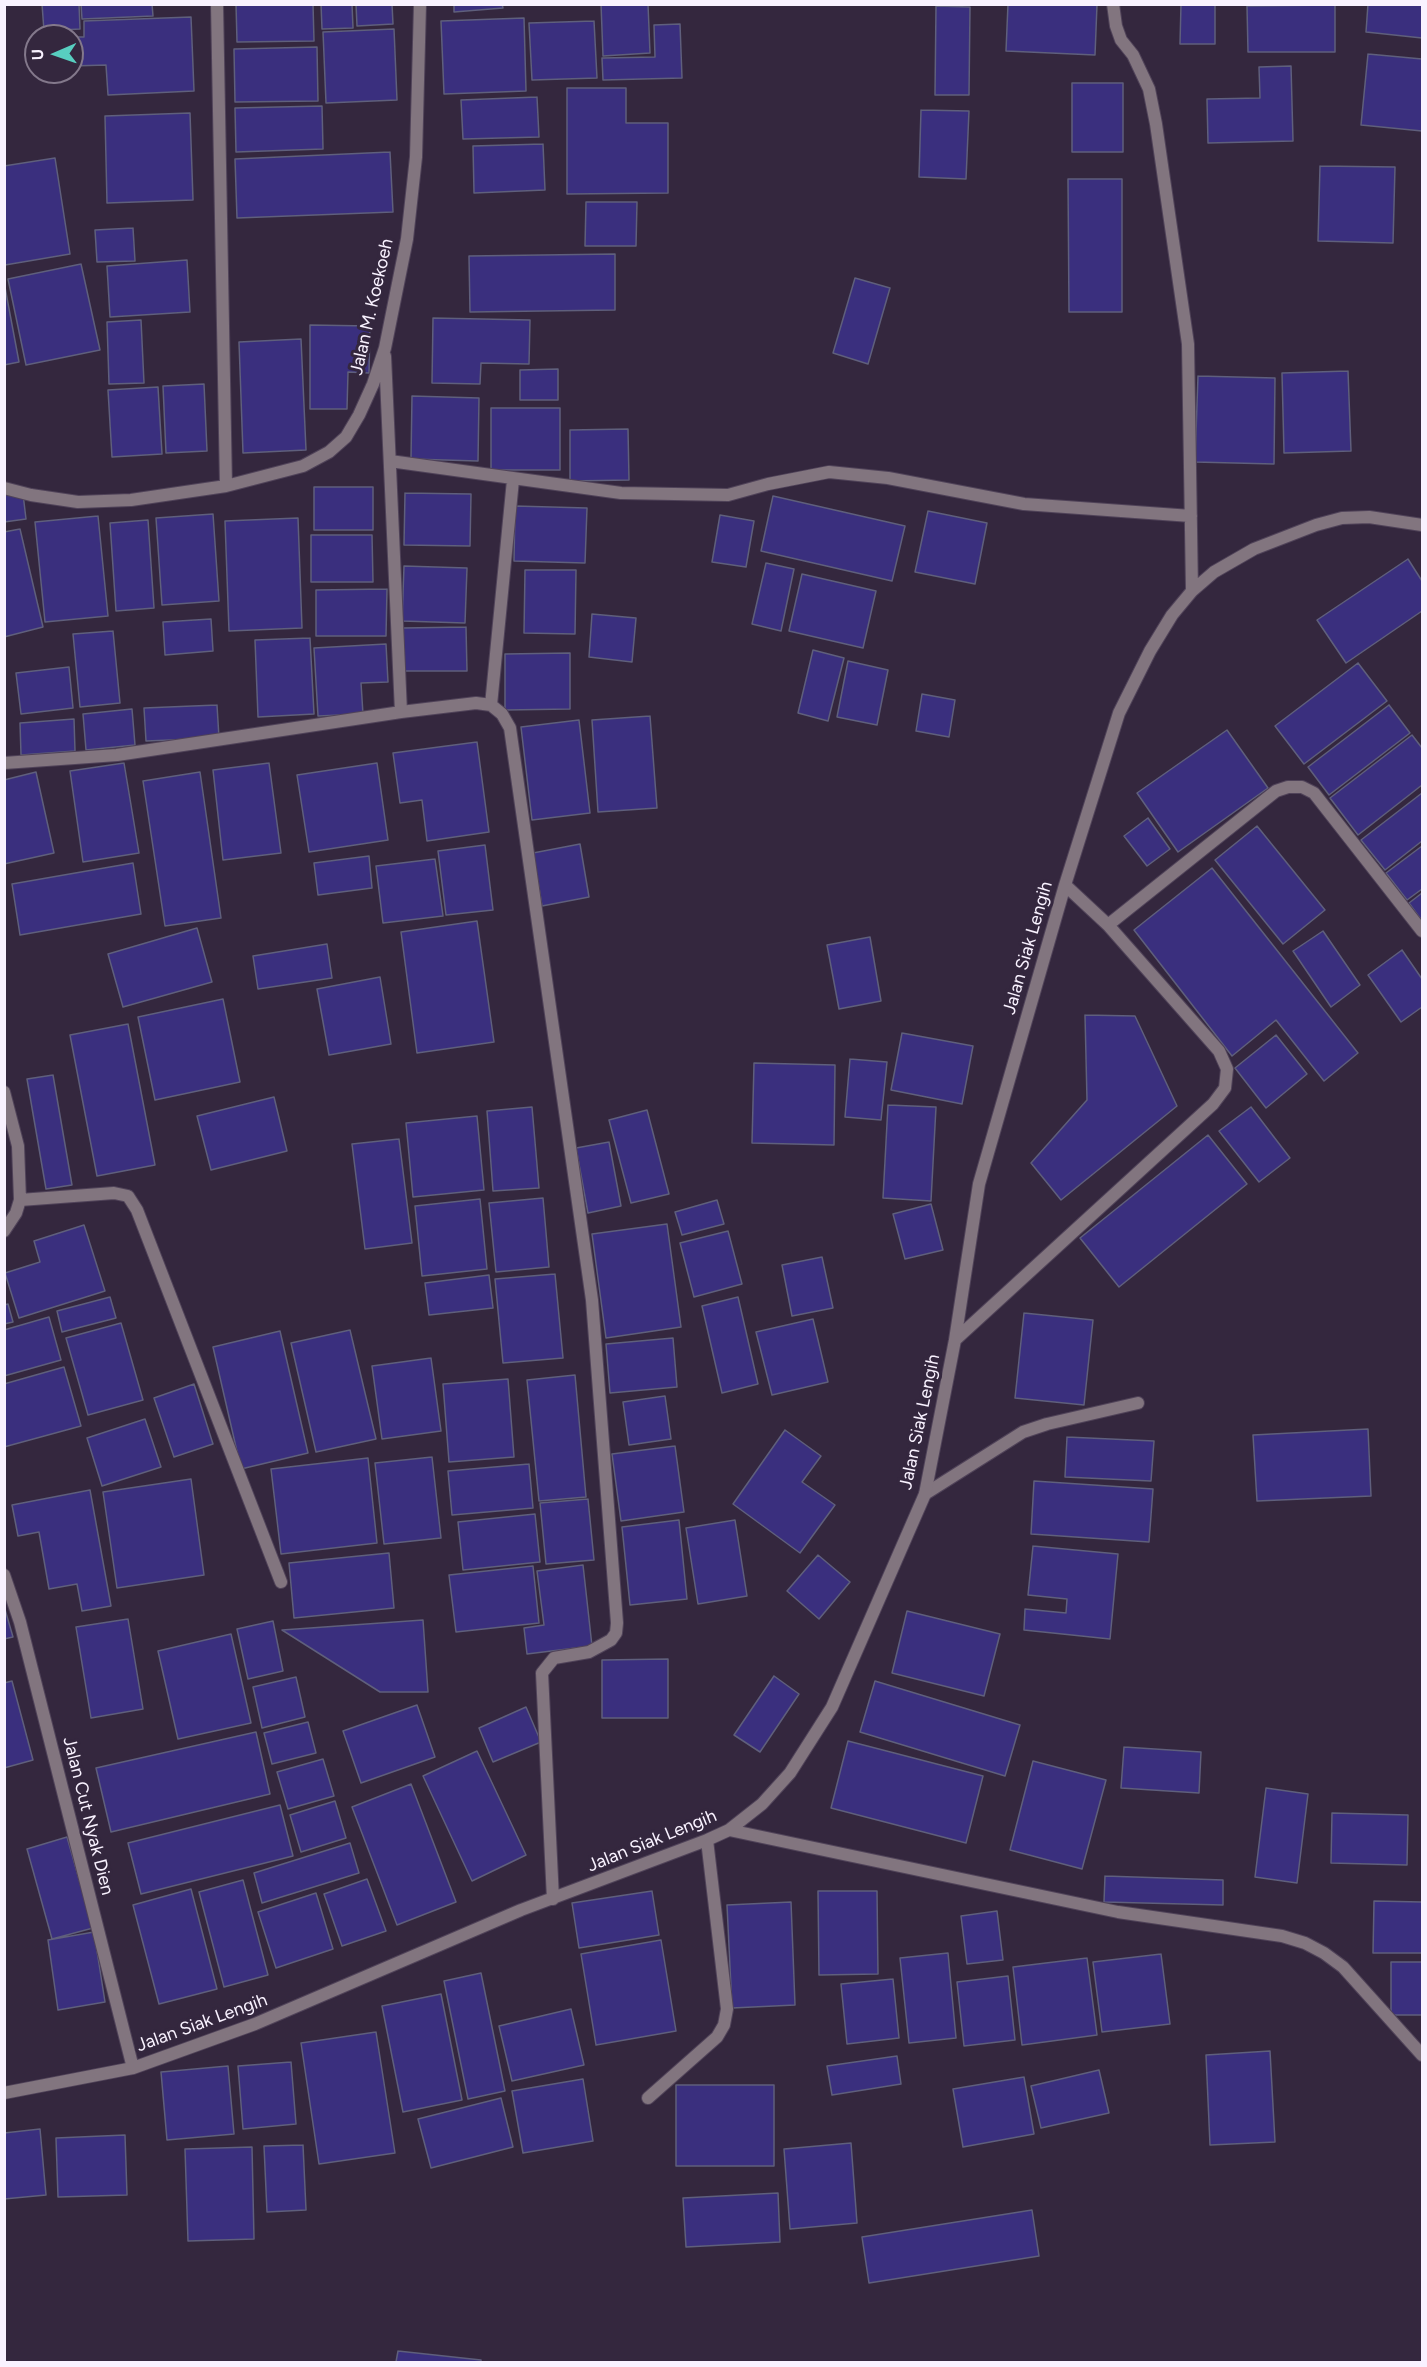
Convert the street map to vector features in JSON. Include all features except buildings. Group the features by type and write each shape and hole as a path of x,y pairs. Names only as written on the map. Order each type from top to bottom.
{"street":[{"path":"217,4 226,486"},
{"name":"Jalan M. Koekoeh","path":"4,488 78,502 131,500 226,486 303,466 329,452 346,437 359,416 385,348 407,239 415,168 420,4"},
{"path":"1113,4 1116,26 1121,40 1133,55 1149,89 1158,135 1188,344 1192,591"},
{"path":"385,348 401,712"},
{"path":"390,460 513,480 621,494 728,495 768,484 829,472 888,478 1024,504 1191,516"},
{"path":"491,705 513,480"},
{"name":"Jalan Siak Lengih","path":"4,2093 133,2068 255,2024 453,1938 707,1840 729,1830 762,1804 790,1773 832,1707 925,1494 955,1340 980,1184 1065,885 1119,713 1166,624 1192,591 1214,572 1254,549 1316,525 1342,518 1369,518 1422,525"},
{"path":"4,763 117,755 401,712 476,703 491,705 502,714 510,728 592,1300 617,1623 616,1633 611,1641 589,1652 554,1658 542,1673 553,1899"},
{"path":"1107,925 1276,791 1288,787 1302,787 1314,792 1422,931"},
{"path":"955,1340 1213,1104 1225,1088 1227,1069 1219,1052 1107,925 1065,885"},
{"path":"4,1092 18,1146 20,1200 16,1213 4,1231"},
{"path":"20,1200 114,1193 128,1196 133,1203 281,1582"},
{"path":"925,1494 1023,1432 1047,1424 1138,1403"},
{"name":"Jalan Cut Nyak Dien","path":"4,1575 20,1622 133,2068"},
{"path":"729,1830 1118,1912 1282,1936 1305,1943 1343,1967 1422,2055"},
{"path":"648,2098 717,2037 724,2025 727,2009 707,1840"}]}
